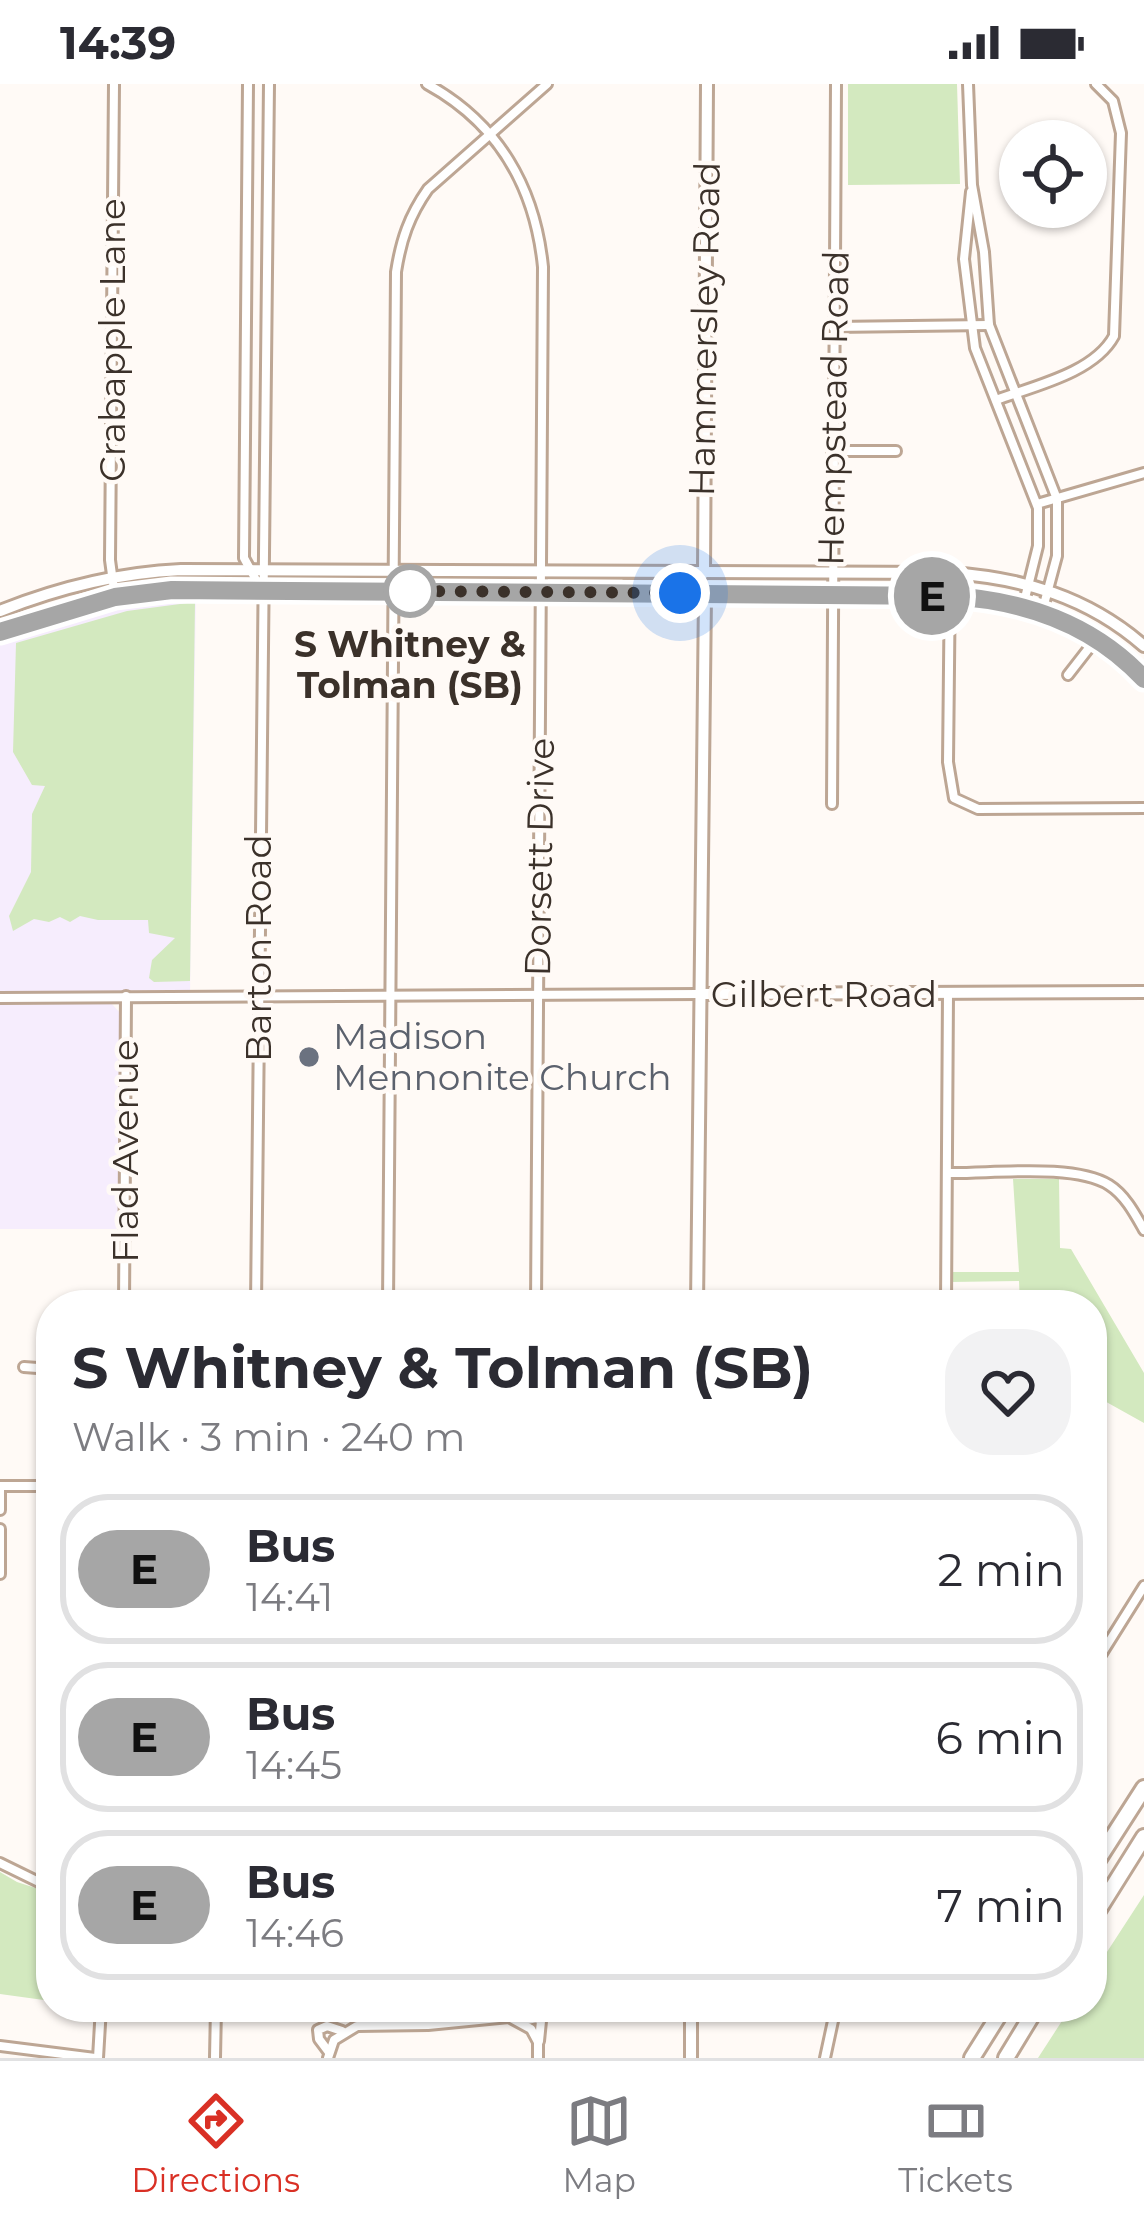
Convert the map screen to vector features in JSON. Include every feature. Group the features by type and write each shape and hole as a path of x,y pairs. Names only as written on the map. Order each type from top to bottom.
{"highway":[{"path":"1107,1846 1144,1789"},
{"path":"1107,1896 1144,1837"},
{"path":"972,2058 995,2022"},
{"path":"1006,2058 1028,2022"}],"main road":[{"name":"Hammersley Road","path":"704,573 706,84"},
{"path":"0,610 112,575 181,570 950,573 1029,583 1048,590 1108,618 1144,646"},
{"path":"589,592 692,583 704,573"},
{"path":"0,632 115,597 172,590 949,596 1042,612 1096,639 1144,679"},
{"path":"697,1290 705,595"},
{"name":"Gilbert Road","path":"699,994 1144,992"},
{"path":"691,2022 691,2058"}],"street":[{"name":"Crabapple Lane","path":"114,84 115,597"},
{"path":"248,84 244,558 262,591"},
{"name":"Barton Road","path":"256,1290 269,84"},
{"name":"Dorsett Drive","path":"427,84 490,133 522,181 540,237 536,1290"},
{"path":"388,1290 396,272 400,241 428,189 547,84"},
{"name":"Hempstead Road","path":"832,804 836,84"},
{"path":"968,84 972,185 985,252 989,325 1057,499 1057,556 1042,612"},
{"path":"996,400 1088,362 1106,350 1114,336 1121,133 1113,101 1096,84"},
{"path":"972,185 964,242 970,327 1037,504 1038,546 1022,606"},
{"path":"833,327 989,325"},
{"path":"832,451 896,451"},
{"path":"1037,504 1144,472"},
{"path":"950,573 954,797 978,808 1144,808"},
{"path":"1068,675 1096,639"},
{"name":"Gilbert Road","path":"0,998 699,994"},
{"path":"946,1290 948,994"},
{"name":"Flad Avenue","path":"124,1290 126,996"},
{"path":"947,1173 1089,1177 1111,1185 1144,1230"},
{"path":"24,1367 36,1368"},
{"path":"0,1510 0,1486 36,1486"},
{"path":"0,1529 0,1574"},
{"path":"1107,1645 1144,1586"},
{"path":"0,1863 36,1881"},
{"path":"0,2046 96,2058 100,2022"},
{"path":"215,2058 216,2022"},
{"path":"328,2055 334,2040 357,2026 463,2022"},
{"path":"538,2058 541,2022"},
{"path":"825,2058 833,2022"},
{"path":"328,2055 318,2030 328,2026 344,2031"}],"shaded area":[{"path":"196,590 190,996 0,998 0,632 115,597"},
{"path":"111,1003 120,1013 118,1229 0,1229 0,1005"}],"green space":[{"path":"848,84 957,84 960,184 848,185"},
{"path":"195,602 190,981 154,982 149,978 152,960 175,938 149,933 148,920 34,919 13,931 9,916 31,872 32,814 45,786 32,785 13,752 16,643 127,611"},
{"path":"1013,1179 1059,1179 1060,1248 1071,1249 1095,1290 1019,1290 1019,1281 951,1282 951,1272 1019,1272"},
{"path":"1107,1310 1144,1373 1144,1423 1107,1402"},
{"path":"0,1872 36,1888 36,1999 0,1994"},
{"path":"1144,1895 1144,2058 1038,2058 1061,2022 1107,2022 1107,1952"}],"bus line":[{"name":"E","path":"0,632 115,597 172,590 974,597 1042,612 1066,623 1127,661 1144,679"}],"place":[{"name":"S Whitney & Tolman (SB)","path":"410,591"},
{"name":"Madison Mennonite Church","path":"309,1057"}],"route":[{"path":"410,591 403,591 680,593"}]}
